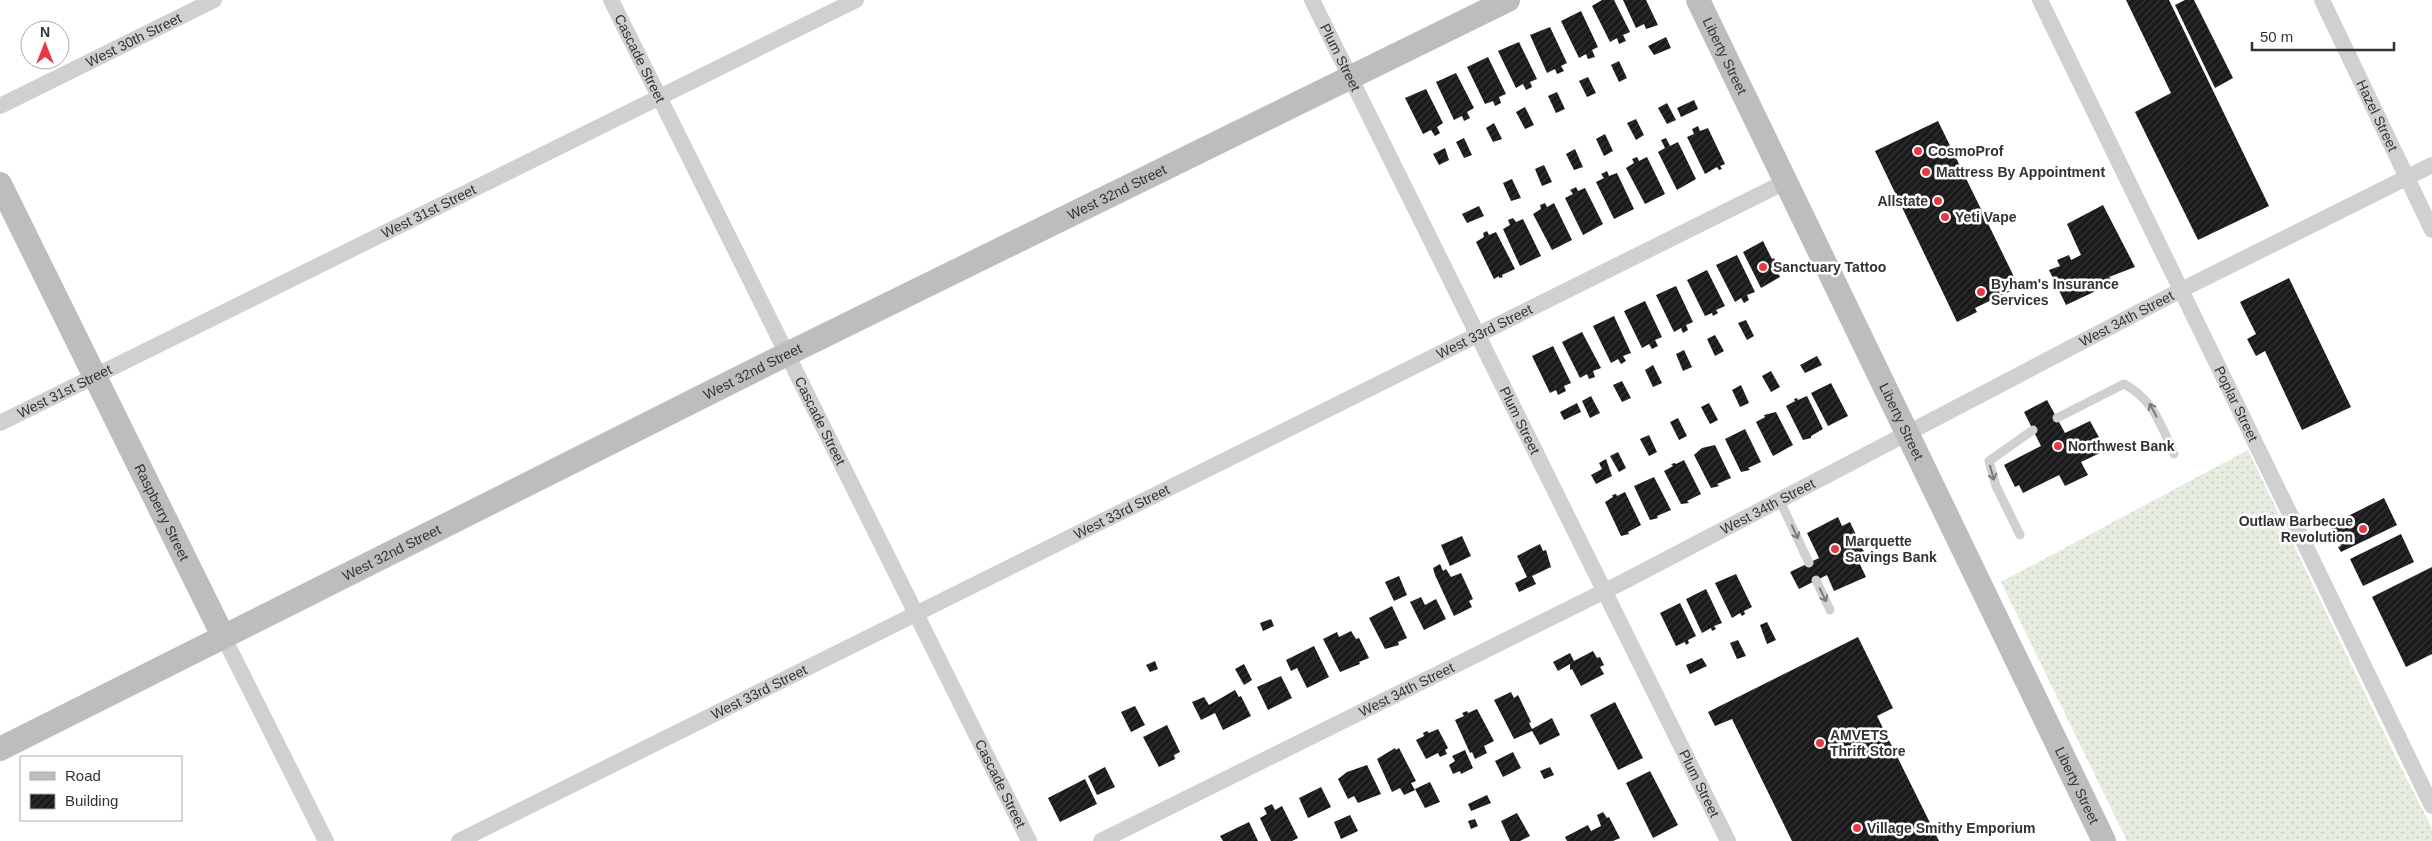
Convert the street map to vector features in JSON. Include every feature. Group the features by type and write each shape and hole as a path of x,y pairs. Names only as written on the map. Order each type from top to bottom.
{"street":[{"name":"West 30th Street","path":"0,106 214,0"},
{"name":"Cascade Street","path":"612,0 1029,841"},
{"name":"West 31st Street","path":"0,423 856,0"},
{"name":"Plum Street","path":"1312,0 1728,841"},
{"name":"West 32nd Street","path":"0,749 787,354 1351,79 1508,0"},
{"name":"Liberty Street","path":"1698,0 1785,182 1909,433 1982,590 2104,841"},
{"name":"Poplar Street","path":"2040,0 2432,806"},
{"name":"Hazel Street","path":"2322,0 2432,230"},
{"name":"West 34th Street","path":"1101,841 1605,592 2181,290 2432,165"},
{"name":"West 33rd Street","path":"459,841 1785,182"},
{"name":"Raspberry Street","path":"0,184 326,841"}],"lane":[{"path":"2057,418 2124,384 2139,392 2148,401 2174,454"},
{"path":"2020,535 1996,486 1989,461 2033,430"},
{"path":"1780,501 1809,563"},
{"path":"1816,580 1830,610"}],"shaded area":[{"path":"2248,450 2401,768 2432,828 2432,841 2127,841 2001,582"}],"building":[{"path":"1602,0 1614,0 1630,32 1623,35 1626,41 1619,44 1617,38 1610,42 1592,6"},
{"path":"1623,0 1646,0 1658,25 1646,29 1644,24 1636,28"},
{"path":"2126,0 2169,0 2269,206 2198,240 2135,112 2171,93"},
{"path":"2185,0 2194,0 2233,78 2215,88 2175,5"},
{"path":"1581,11 1598,47 1592,50 1595,57 1588,59 1586,54 1579,58 1561,21"},
{"path":"1550,27 1567,63 1561,66 1564,71 1557,74 1555,69 1547,73 1530,35"},
{"path":"1666,37 1671,48 1654,55 1648,46"},
{"path":"1519,42 1537,79 1530,82 1532,87 1526,90 1523,84 1516,88 1498,51"},
{"path":"1488,57 1506,94 1499,97 1501,103 1495,106 1493,101 1485,104 1467,67"},
{"path":"1619,61 1627,78 1619,82 1611,65"},
{"path":"1456,73 1474,108 1467,112 1470,118 1464,121 1462,116 1454,120 1436,82"},
{"path":"1588,77 1596,93 1587,97 1579,81"},
{"path":"1426,89 1443,123 1437,127 1440,133 1435,136 1431,130 1423,134 1405,98"},
{"path":"1557,92 1565,109 1556,113 1548,96"},
{"path":"1694,100 1698,109 1681,117 1677,108"},
{"path":"1667,103 1676,120 1667,124 1658,108"},
{"path":"1525,107 1534,125 1525,129 1516,112"},
{"path":"1636,119 1644,135 1636,140 1627,123"},
{"path":"1938,121 2019,287 1975,308 1977,312 1957,322 1875,151"},
{"path":"1494,123 1502,139 1493,142 1486,128"},
{"path":"1698,126 1700,131 1708,128 1725,164 1720,166 1722,169 1719,170 1717,167 1705,174 1687,137 1694,134 1692,129"},
{"path":"1605,134 1613,151 1604,156 1596,139"},
{"path":"1464,138 1472,155 1464,158 1456,142"},
{"path":"1666,138 1670,146 1678,142 1696,179 1677,190 1658,152 1665,148 1661,140"},
{"path":"1445,148 1449,160 1439,165 1433,154"},
{"path":"1575,149 1583,167 1574,170 1566,154"},
{"path":"1637,157 1639,161 1647,157 1665,194 1645,204 1626,168 1634,163 1632,159"},
{"path":"1544,165 1552,182 1542,186 1535,169"},
{"path":"1607,171 1609,176 1617,173 1634,209 1614,219 1596,182 1604,178 1601,174"},
{"path":"1512,179 1521,198 1511,201 1503,183"},
{"path":"1576,187 1578,191 1585,188 1603,224 1583,235 1565,198 1573,194 1570,190"},
{"path":"1545,203 1547,207 1554,203 1572,240 1552,250 1533,214 1541,209 1540,205"},
{"path":"2103,205 2135,267 2109,277 2111,280 2096,285 2098,290 2066,305 2049,270 2060,266 2057,260 2069,255 2071,260 2081,255 2067,224"},
{"path":"1479,206 1484,216 1467,223 1462,214"},
{"path":"1513,218 1516,222 1523,219 1541,256 1520,266 1503,229 1510,225 1508,220"},
{"path":"1487,231 1489,235 1496,232 1515,269 1502,275 1503,277 1499,278 1499,276 1494,279 1476,242 1484,237 1483,233"},
{"path":"1763,241 1772,259 1774,258 1780,277 1761,288 1743,252"},
{"path":"1737,255 1755,292 1747,295 1749,300 1744,303 1741,298 1735,302 1716,265"},
{"path":"1707,270 1725,306 1716,310 1718,313 1713,316 1712,313 1705,316 1687,280"},
{"path":"2289,278 2351,407 2302,430 2265,351 2256,356 2247,339 2256,334 2240,302"},
{"path":"1676,286 1693,322 1686,325 1688,330 1683,333 1681,328 1674,332 1656,295"},
{"path":"1645,301 1662,337 1655,340 1658,346 1652,349 1649,344 1642,348 1624,311"},
{"path":"1614,316 1631,353 1623,356 1626,361 1621,364 1618,359 1611,363 1593,326"},
{"path":"1746,320 1754,336 1747,340 1738,323"},
{"path":"1582,332 1601,368 1593,371 1595,377 1589,379 1587,374 1580,378 1562,342"},
{"path":"1715,335 1724,351 1715,356 1707,339"},
{"path":"1553,346 1571,383 1564,386 1566,391 1558,395 1556,390 1550,393 1532,356"},
{"path":"1684,350 1692,367 1683,371 1676,354"},
{"path":"1817,356 1822,365 1805,373 1800,365"},
{"path":"1653,365 1662,383 1653,387 1645,370"},
{"path":"1771,371 1780,387 1771,392 1762,376"},
{"path":"1622,381 1631,398 1622,402 1613,385"},
{"path":"1831,383 1848,416 1828,426 1811,393"},
{"path":"1741,385 1749,403 1740,407 1732,390"},
{"path":"1591,396 1600,413 1590,418 1582,401"},
{"path":"1807,396 1823,429 1811,436 1811,438 1803,440 1786,406 1795,401 1794,399 1797,398 1798,400"},
{"path":"2047,400 2065,433 2090,421 2101,441 2097,443 2102,452 2081,462 2088,475 2065,486 2059,475 2023,493 2019,485 2015,487 2004,465 2041,446 2024,412"},
{"path":"1577,403 1581,412 1564,420 1560,412"},
{"path":"1709,403 1718,420 1710,424 1701,407"},
{"path":"1776,412 1793,445 1773,456 1756,422 1765,417 1764,415"},
{"path":"1678,418 1687,436 1679,440 1670,422"},
{"path":"1745,429 1761,462 1748,468 1750,470 1741,472 1725,439"},
{"path":"1649,435 1657,452 1649,456 1640,439"},
{"path":"1715,445 1731,478 1717,484 1719,486 1711,488 1694,455 1702,448"},
{"path":"1618,452 1626,468 1619,472 1610,456"},
{"path":"1606,459 1612,476 1596,484 1591,475 1602,469 1599,463"},
{"path":"1684,460 1701,494 1687,501 1689,503 1681,504 1664,471 1673,466 1671,464"},
{"path":"1654,477 1671,510 1657,516 1658,518 1650,520 1634,486"},
{"path":"1625,492 1641,525 1628,532 1629,534 1621,536 1605,502 1613,497 1612,495 1616,494 1617,496"},
{"path":"2384,498 2397,525 2341,552 2338,547 2341,546 2330,525"},
{"path":"1838,517 1842,526 1850,522 1865,554 1857,558 1866,577 1834,591 1827,575 1799,589 1790,572 1819,558 1807,533"},
{"path":"2401,534 2414,562 2363,586 2350,559"},
{"path":"1462,536 1471,556 1450,566 1441,545"},
{"path":"1540,544 1543,551 1546,550 1551,567 1532,576 1536,584 1519,592 1515,583 1527,577 1517,556"},
{"path":"1440,564 1443,571 1446,569 1451,577 1461,573 1473,599 1469,601 1472,607 1454,616 1433,568"},
{"path":"2432,567 2432,654 2406,667 2372,597"},
{"path":"1736,574 1752,607 1744,611 1745,614 1742,616 1740,613 1732,618 1715,583"},
{"path":"1399,576 1407,595 1394,601 1385,582"},
{"path":"1706,589 1722,623 1714,626 1716,629 1712,631 1711,628 1702,633 1686,599"},
{"path":"1421,597 1425,605 1436,599 1446,619 1424,630 1410,602"},
{"path":"1680,603 1696,636 1688,640 1689,643 1686,645 1685,642 1676,646 1660,613"},
{"path":"1392,606 1407,638 1398,642 1399,645 1385,649 1369,618"},
{"path":"1271,619 1274,626 1263,631 1260,623"},
{"path":"1767,622 1776,640 1767,644 1760,625"},
{"path":"1351,631 1356,639 1359,638 1369,658 1340,672 1323,639 1337,632 1339,637"},
{"path":"1858,637 1893,708 1877,716 1939,841 1792,841 1732,719 1715,726 1708,712"},
{"path":"1738,640 1746,656 1737,659 1730,643"},
{"path":"1314,646 1329,677 1307,688 1297,668 1291,671 1286,660"},
{"path":"1593,651 1597,658 1600,657 1604,665 1600,667 1604,674 1581,686 1572,669 1570,670 1570,664 1558,671 1553,662 1570,653 1574,661"},
{"path":"1702,658 1707,666 1690,674 1686,665"},
{"path":"1155,661 1158,669 1150,672 1146,665"},
{"path":"1244,664 1252,680 1244,685 1235,669"},
{"path":"1281,676 1292,698 1268,710 1257,687"},
{"path":"1235,690 1239,697 1241,696 1251,716 1223,730 1215,713 1201,720 1192,702 1204,697 1209,705"},
{"path":"1511,692 1514,698 1518,695 1531,722 1529,723 1532,729 1552,718 1560,735 1540,745 1532,731 1514,739 1494,700"},
{"path":"1615,702 1643,758 1618,770 1590,715"},
{"path":"1135,706 1145,725 1131,732 1121,712"},
{"path":"1477,709 1494,741 1484,746 1487,753 1475,759 1472,752 1470,753 1455,720 1464,716 1462,713 1467,711 1468,713"},
{"path":"1167,725 1180,752 1174,755 1175,759 1159,767 1143,737"},
{"path":"1438,729 1448,748 1445,750 1447,754 1440,757 1438,753 1426,759 1416,740 1424,736 1423,733 1427,731 1429,733"},
{"path":"1395,748 1396,750 1399,748 1416,781 1411,783 1415,790 1404,795 1400,788 1392,792 1377,759"},
{"path":"1465,750 1473,768 1461,774 1460,771 1453,774 1449,765 1455,761 1452,756"},
{"path":"1513,752 1521,768 1503,777 1495,761"},
{"path":"1367,765 1381,794 1358,803 1354,796 1348,799 1338,779 1347,772"},
{"path":"1105,767 1115,787 1097,795 1088,776"},
{"path":"1550,767 1554,775 1544,779 1540,771"},
{"path":"1650,771 1678,825 1653,838 1626,783"},
{"path":"1085,779 1097,804 1060,822 1048,798"},
{"path":"1430,782 1440,802 1425,808 1415,789"},
{"path":"1321,787 1331,807 1308,818 1299,798"},
{"path":"1487,795 1491,803 1471,811 1468,804"},
{"path":"1272,804 1275,810 1282,806 1298,838 1292,841 1271,841 1260,818 1267,814 1264,808"},
{"path":"1603,812 1607,818 1609,817 1620,838 1613,841 1567,841 1565,837 1588,825 1591,831 1601,826 1597,815"},
{"path":"1517,813 1530,836 1520,841 1510,841 1501,821"},
{"path":"1350,815 1358,831 1341,839 1334,822"},
{"path":"1475,819 1478,826 1471,829 1468,821"},
{"path":"1249,822 1258,841 1223,841 1220,836"}],"place":[{"name":"CosmoProf","path":"1918,151"},
{"name":"Mattress By Appointment","path":"1926,172"},
{"name":"Allstate","path":"1938,201"},
{"name":"Yeti Vape","path":"1945,217"},
{"name":"Sanctuary Tattoo","path":"1763,267"},
{"name":"Byham's Insurance Services","path":"1981,292"},
{"name":"Northwest Bank","path":"2058,446"},
{"name":"Outlaw Barbecue Revolution","path":"2363,529"},
{"name":"Marquette Savings Bank","path":"1835,549"},
{"name":"AMVETS Thrift Store","path":"1820,743"},
{"name":"Village Smithy Emporium","path":"1857,828"}]}
